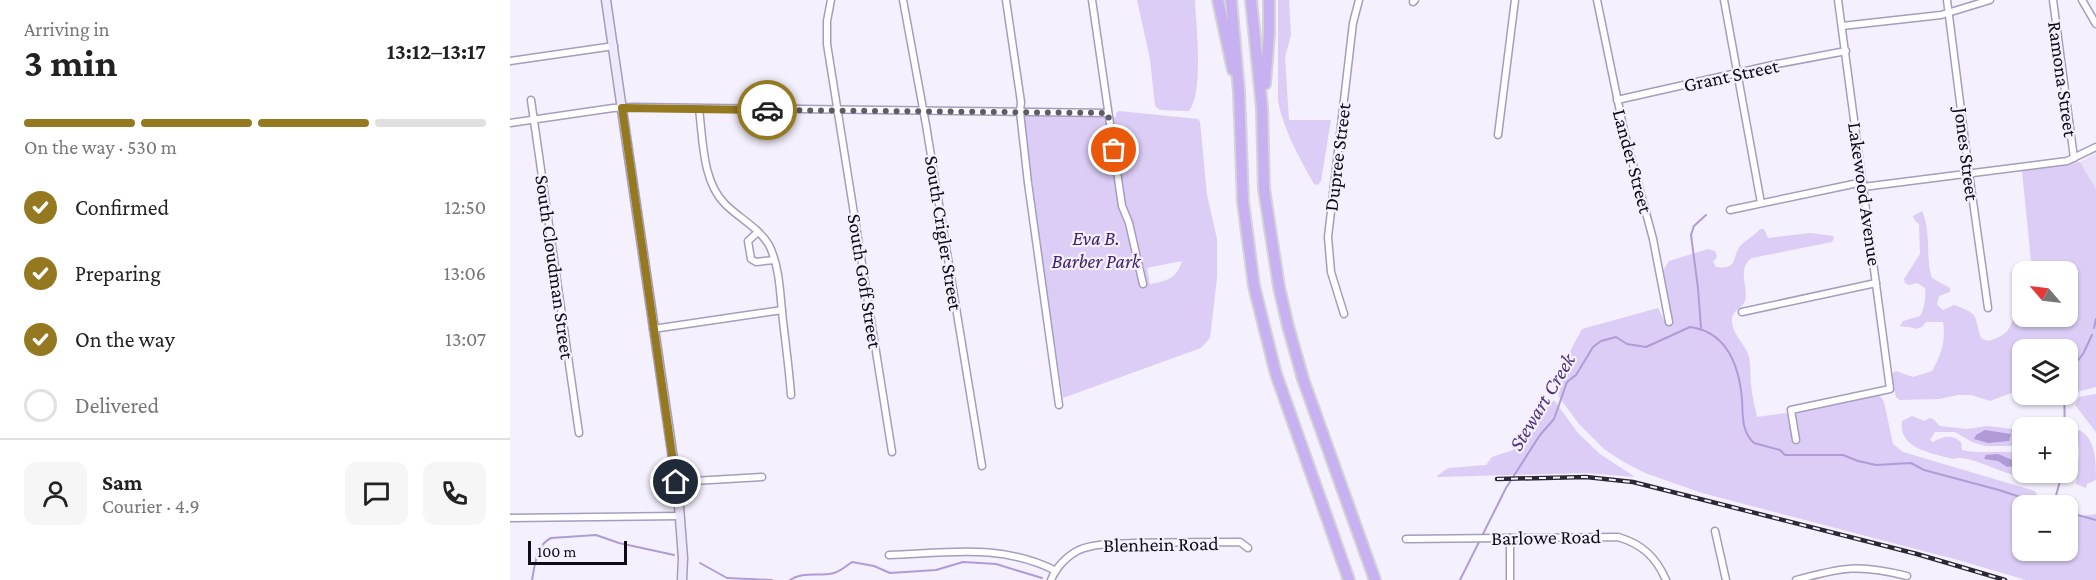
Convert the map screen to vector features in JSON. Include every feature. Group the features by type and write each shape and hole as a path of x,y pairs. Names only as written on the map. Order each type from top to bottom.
{"highway":[{"path":"1218,0 1239,92"},
{"path":"1231,0 1239,92 1242,192 1254,286 1276,374 1348,578"},
{"path":"1251,0 1262,108 1264,189 1279,287 1303,379 1375,580"},
{"path":"1262,108 1268,54 1269,0"}],"street":[{"path":"606,0 676,482 680,516 682,580"},
{"name":"South Goff Street","path":"831,0 826,32 892,452"},
{"name":"South Crigler Street","path":"903,0 982,466"},
{"path":"1006,0 1021,102 1020,112 1030,204 1059,405"},
{"path":"1092,0 1122,206 1130,223 1143,284"},
{"name":"Dupree Street","path":"1344,314 1331,272 1328,237 1353,22 1359,0"},
{"path":"1498,135 1515,0"},
{"name":"Lander Street","path":"1597,0 1617,100 1643,197 1669,322"},
{"path":"1724,0 1761,203"},
{"name":"Lakewood Avenue","path":"1796,440 1791,410 1890,389 1839,0"},
{"name":"Jones Street","path":"1947,0 1988,308"},
{"path":"1842,26 1949,13 1990,0"},
{"name":"Ramona Street","path":"2053,0 2074,158"},
{"path":"2082,0 2096,24"},
{"path":"510,61 614,46"},
{"name":"Grant Street","path":"1617,100 1845,51"},
{"name":"South Cloudman Street","path":"531,100 579,433"},
{"path":"510,123 622,108 1108,113"},
{"path":"699,109 708,165 716,192 724,203 768,243 774,260 791,394"},
{"path":"1730,210 1863,184 2053,163 2074,158 2096,147"},
{"path":"758,232 748,241 752,259 756,262 774,260"},
{"path":"1742,312 1876,283"},
{"path":"653,329 782,310"},
{"path":"676,482 762,477"},
{"path":"510,518 680,516"},
{"path":"1715,531 1726,580"},
{"name":"Barlowe Road","path":"1407,539 1603,536 1628,540 1650,554 1657,561 1666,580"},
{"path":"1510,538 1510,580"},
{"name":"Blenhein Road","path":"1051,580 1067,558 1075,552 1105,544 1240,542 1248,548"},
{"path":"890,555 993,552 1035,561 1056,571"},
{"path":"1796,580 1822,577 1843,568 1863,567 1907,576"}],"shaded area":[{"path":"2096,153 2096,189 2080,162"},
{"path":"1985,430 2011,434 2009,441 1988,443 1974,439 1976,435"},
{"path":"1998,454 2012,460 2012,466 2007,467 1998,461 1984,459 1986,455"}],"green space":[{"path":"1137,0 1195,0 1198,74 1194,102 1189,111 1160,110 1155,106 1150,59"},
{"path":"1278,0 1289,0 1291,35 1285,57 1289,120 1331,120 1321,181 1318,185 1314,184 1293,144 1278,101"},
{"name":"Eva B. Barber Park","path":"1119,111 1198,119 1200,122 1207,195 1217,239 1217,278 1210,338 1201,348 1063,398 1040,245 1024,116 1116,117","holes":["1182,261 1180,267 1170,278 1150,284 1147,268"]},
{"path":"2080,162 2096,189 2096,387 2078,392 2078,339 2012,339 2012,393 1990,401 1971,395 1900,400 1896,397 1892,380 1893,373 1896,371 1913,377 1932,371 1940,353 1944,335 1943,322 1926,322 1922,327 1916,329 1900,326 1903,321 1920,316 1925,302 1925,288 1917,283 1909,285 1904,279 1920,254 1919,224 1913,216 1922,211 1928,237 1932,278 1950,288 1950,292 1939,296 1937,305 1943,310 1954,305 1968,311 1975,316 1981,338 1988,341 2005,333 2012,322 2012,327 2078,327 2078,261 2031,261 2022,171"},
{"path":"1760,229 1764,229 1768,238 1810,233 1833,236 1834,239 1832,242 1752,258 1747,262 1744,272 1745,301 1734,314 1732,324 1749,357 1751,389 1757,417 1788,414 1793,444 1797,445 1800,441 1795,416 1799,411 1872,395 1880,396 1884,402 1893,444 1903,452 2035,491 2037,495 2012,495 2012,561 2078,561 2078,516 2096,514 2096,580 2026,580 1702,493 1645,473 1622,461 1604,449 1579,424 1559,397 1555,379 1582,329 1658,308 1666,324 1671,321 1671,317 1662,272 1669,261 1708,249 1715,251 1717,257 1713,262 1716,267 1729,266 1734,261 1741,245"},
{"path":"2096,394 2096,432 2075,405 2078,405 2079,397"},
{"path":"1554,400 1578,433 1600,454 1635,477 1586,473 1437,476 1448,468 1486,465 1492,457 1513,450 1531,424"},
{"path":"1912,416 1925,421 1929,418 1933,419 1940,426 1967,429 1987,426 2012,429 2012,446 1985,446 1972,442 1955,432 1935,432 1930,440 1933,442 1944,437 1951,437 1961,442 1962,450 2012,453 2012,474 1975,461 1953,459 1918,448 1905,438 1902,421"},
{"path":"2078,431 2089,439 2095,458 2096,480 2087,484 2086,488 2076,484 2078,483"}],"waterway":[{"path":"1701,328 1691,235 1694,226 1706,215"},
{"path":"2094,328 2096,319"},
{"name":"Stewart Creek","path":"1460,580 1506,488 1540,435 1554,419 1567,382 1576,375 1593,347 1601,341 1616,337 1627,344 1646,347 1690,327 1703,330 1713,336 1722,343 1734,363 1738,375 1745,428 1754,443 1780,450 1785,455 1843,455 1876,465 1911,463 1924,470 2014,495"},
{"path":"2078,360 2092,335"},
{"path":"2064,405 2065,417"},
{"path":"2056,495 2059,483"},
{"name":"Stewart Creek","path":"2078,515 2096,520"},
{"name":"Stewart Creek","path":"532,580 539,550 551,538 596,535 619,543 674,555"},
{"name":"Stewart Creek","path":"790,580 806,575 834,573 852,562 874,566 890,573 936,570 963,562 996,564 1042,578"},
{"name":"Stewart Creek","path":"700,563 727,578 772,580"}],"railway":[{"path":"1497,479 1586,477 1633,482 1917,554 2005,580"}],"way so far":[{"path":"767,110 1108,113 1114,150"}],"route":[{"path":"676,482 622,108 767,110"}]}
